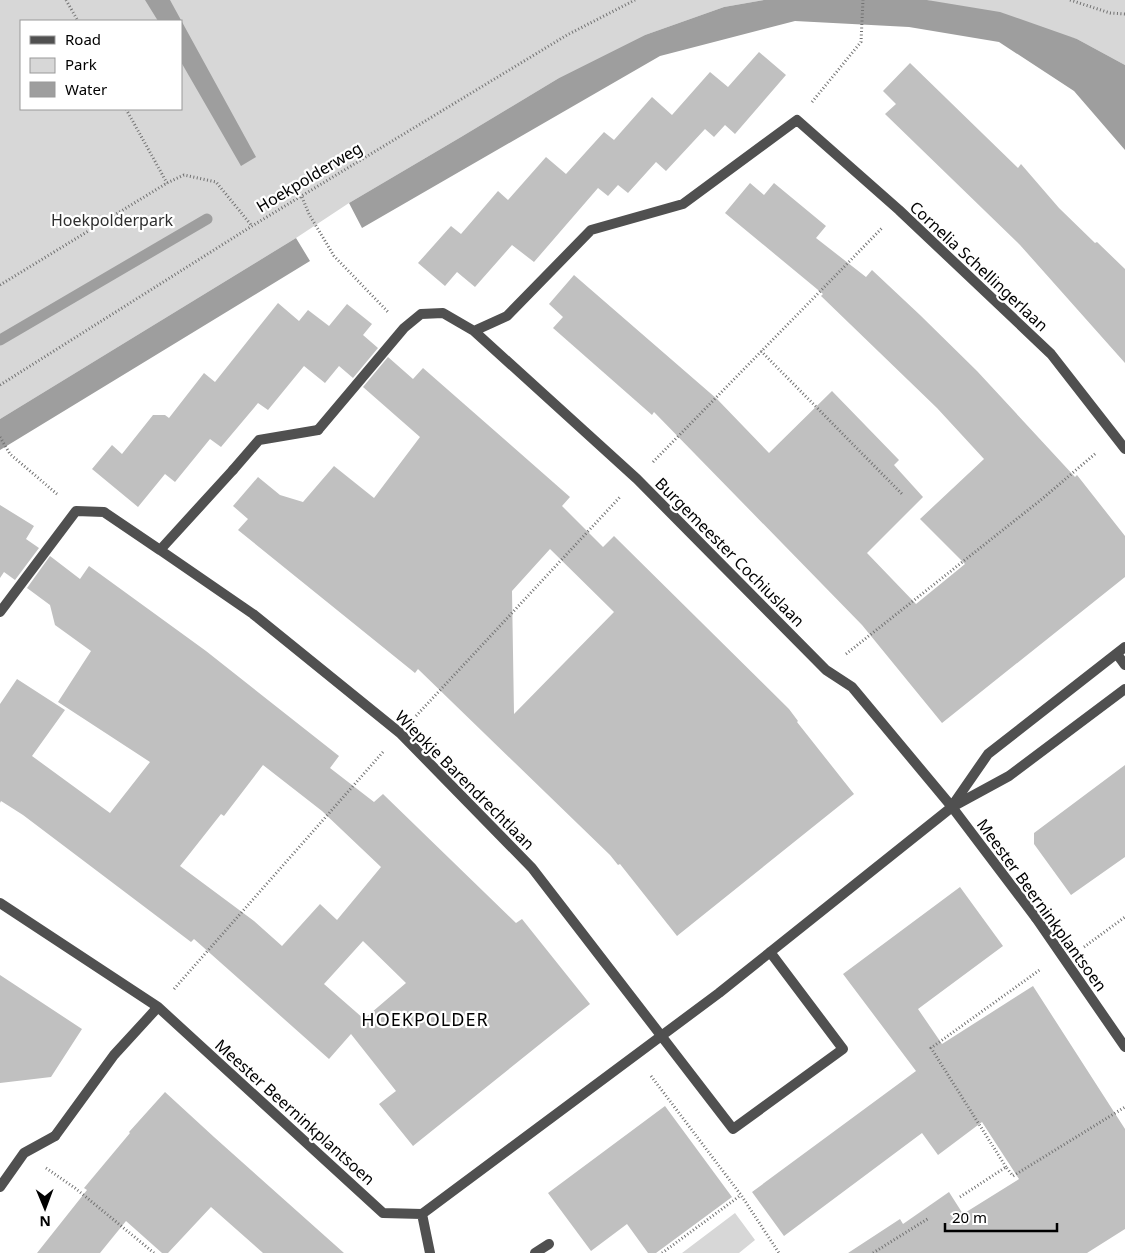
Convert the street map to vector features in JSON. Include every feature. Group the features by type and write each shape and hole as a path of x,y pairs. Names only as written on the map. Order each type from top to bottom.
{"street":[{"name":"Cornelia Schellingerlaan","path":"797,120 899,210 1051,354 1125,449"},
{"path":"474,331 507,316 591,230 683,204 797,120"},
{"name":"Burgemeester Cochiuslaan","path":"160,550 258,440 318,430 404,328 420,314 443,313 474,331 637,479 826,670 852,687 952,807"},
{"path":"0,612 76,511"},
{"name":"Wiepkje Barendrechtlaan","path":"76,511 104,512 160,550 253,614 400,733 532,868 662,1036"},
{"path":"952,807 988,754 1125,647"},
{"path":"1117,654 1125,665"},
{"path":"430,1253 422,1214 662,1036 952,807 1009,776 1125,689"},
{"name":"Meester Beerninkplantsoen","path":"952,807 1036,918 1125,1047"},
{"name":"Meester Beerninkplantsoen","path":"0,903 158,1007 383,1212 422,1214"},
{"path":"662,1036 732,1129 843,1049 770,952"},
{"path":"0,1187 24,1153 55,1136 114,1055 158,1007"},
{"path":"535,1253 549,1244"}],"path":[{"path":"66,0 77,20"},
{"name":"Hoekpolderweg","path":"0,385 252,226 567,35 635,0"},
{"path":"797,120 861,42 863,0"},
{"path":"1070,0 1110,13 1125,14"},
{"path":"127,110 167,183"},
{"path":"0,285 167,183 184,176 216,182 252,226"},
{"path":"302,197 334,256 404,328"},
{"path":"158,1007 400,733 637,479 899,210"},
{"path":"761,351 902,494"},
{"path":"826,670 1042,499 1115,436"},
{"path":"0,437 10,454 76,511"},
{"path":"1125,916 931,1048 1012,1176 1125,1107"},
{"path":"635,1055 741,1195 779,1253"},
{"path":"24,1153 75,1188 154,1253"},
{"path":"960,1197 1006,1167"},
{"path":"662,1253 741,1195"},
{"path":"873,1253 929,1218"}],"green space":[{"name":"Hoekpolderpark","path":"0,0 764,0 724,7 645,35 559,78 349,203 296,238 0,419"},
{"path":"927,0 1125,0 1125,65 1077,39"},
{"path":"735,1213 755,1240 739,1253 682,1253"}],"water":[{"path":"145,0 170,0 181,20 157,20"},
{"path":"764,0 927,0 1000,12 1077,39 1125,65 1125,150 1074,91 999,42 909,27 795,21 660,56 362,228 349,203 559,78 645,35 724,7"},
{"path":"182,22 256,157 241,166 182,64"},
{"path":"296,238 310,261 0,450 0,419"}],"building":[{"path":"759,52 786,75 735,134 725,125 714,137 705,129 666,171 656,162 628,193 618,185 608,196 598,188 534,262 512,245 475,287 457,272 445,286 418,263 451,226 461,234 498,191 508,200 546,157 566,174 604,132 614,140 652,97 672,115 710,72 728,87"},
{"path":"910,63 1018,168 1021,164 1059,208 1125,269 1125,363 1020,245 885,114 896,104 883,91"},
{"path":"750,183 764,195 774,183 826,226 816,238 866,277 872,270 920,315 977,371 1075,477 1077,475 1125,536 1125,577 942,723 862,625 654,412 652,415 553,328 563,317 549,304 574,275 717,399 769,453 832,391 899,460 894,465 923,497 867,553 916,604 965,564 920,519 984,459 937,408 821,296 823,294 725,213"},
{"path":"278,303 299,321 308,310 329,326 347,304 372,324 363,335 378,348 353,378 339,366 325,383 304,366 268,410 258,403 221,447 210,439 175,482 165,474 138,507 92,469 112,445 122,454 153,415 165,415 169,418 204,373 215,382"},
{"path":"388,357 413,379 423,368 570,497 562,506 603,547 614,536 789,709 797,722 854,794 677,936 620,864 618,865 610,855 418,669 415,673 238,530 248,519 233,506 258,477 280,495 303,502 334,466 374,498 420,437 363,387","holes":["550,549 614,612 514,714 512,591"]},
{"path":"0,505 34,526 26,539 39,548 15,580 4,572 0,578"},
{"path":"50,556 80,579 89,566 206,651 339,756 330,768 374,802 383,794 516,923 522,919 590,1004 413,1146 379,1104 396,1091 351,1034 329,1059 194,939 191,942 23,815 1,801 0,803 0,704 17,679 65,710 32,756 110,813 150,762 58,702 91,651 55,625 50,605 27,588","holes":["263,765 322,811 381,867 337,920 320,904 282,946 254,921 180,866 221,814 224,816","363,941 406,983 364,1019 324,984"]},
{"path":"1125,765 1125,857 1071,895 1034,844 1034,833"},
{"path":"960,887 1003,946 918,1009 942,1044 1033,986 1125,1129 1125,1229 1087,1253 848,1253 900,1219 903,1224 949,1192 963,1214 1019,1179 982,1122 938,1155 922,1133 784,1236 752,1192 916,1071 843,974"},
{"path":"0,975 82,1029 51,1077 0,1083"},
{"path":"165,1092 344,1253 263,1253 211,1207 168,1253 162,1253 126,1221 100,1253 37,1253 87,1190 84,1188 129,1132"},
{"path":"665,1106 732,1197 656,1253 648,1253 627,1224 591,1251 548,1193"}],"waterway":[{"path":"0,340 207,219"}],"district":[{"name":"HOEKPOLDER","path":"425,1019"}]}
